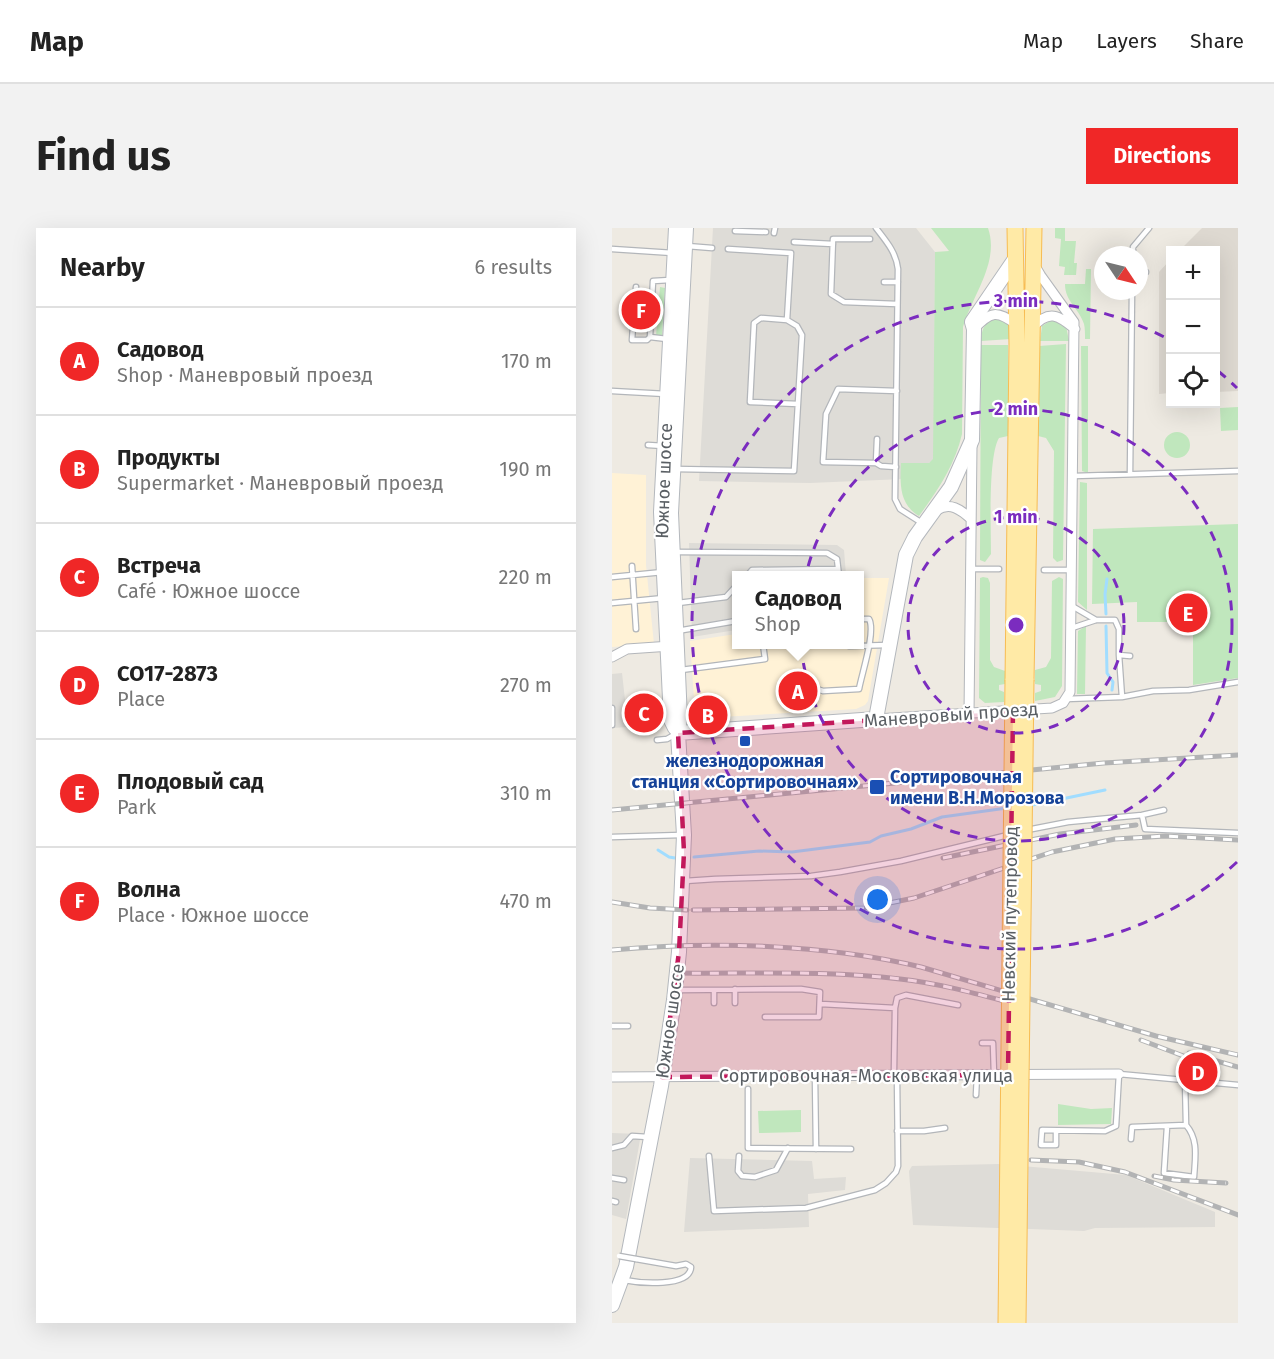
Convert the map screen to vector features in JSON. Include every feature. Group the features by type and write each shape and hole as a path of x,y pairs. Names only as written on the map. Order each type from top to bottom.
{"main road":[{"path":"1015,228 1015,259 1024,327"},
{"path":"1024,327 1033,258 1034,228"},
{"name":"Невский путепровод","path":"1006,1323 1024,327"},
{"name":"Невский путепровод","path":"1018,1323 1019,680"}],"street":[{"name":"Южное шоссе","path":"676,228 680,250"},
{"name":"Южное шоссе","path":"612,1305 626,1267 651,1137 662,1077 679,952 684,834 678,733 680,719 673,670 667,552 668,469 678,280 680,250 686,228"},
{"path":"1033,258 1041,276 1072,317 1075,329 1071,686 1066,699"},
{"path":"969,714 974,329 972,322 1015,259"},
{"path":"974,329 985,318 994,314 1002,315 1024,327 1050,316 1062,317 1075,329"},
{"path":"876,719 903,564 912,542 935,512 959,474 972,440"},
{"path":"935,512 941,507 952,506 962,510 971,519"},
{"name":"Южное шоссе","path":"667,552 663,572 668,602"},
{"path":"612,657 627,649 671,639"},
{"name":"Маневровый проезд","path":"678,733 1020,711 1052,708 1066,699"},
{"name":"Сортировочная-Московская улица","path":"612,1077 1119,1074"}],"lane":[{"path":"876,228 895,254 898,269 895,499 897,505 924,525"},
{"path":"1137,228 1144,234"},
{"path":"1134,246 1149,228"},
{"path":"735,231 766,232"},
{"path":"870,239 833,238 831,294 844,302 897,304"},
{"path":"794,242 833,244"},
{"path":"612,249 712,248"},
{"path":"728,249 791,254 787,320"},
{"path":"650,337 653,281 678,280"},
{"path":"885,282 898,282"},
{"path":"636,287 632,340 647,340 650,337 675,339"},
{"path":"1130,474 1132,300"},
{"path":"668,469 794,471 798,404 802,335 797,326 787,320 761,318 754,323 750,402 798,404"},
{"path":"896,467 881,466 876,463 823,462 826,414 838,389 897,391"},
{"path":"612,392 672,394"},
{"path":"876,463 877,439"},
{"path":"648,445 669,446"},
{"path":"1074,476 1238,471"},
{"path":"667,552 827,553 837,559 838,569 751,571"},
{"path":"632,566 636,629"},
{"path":"970,569 999,569"},
{"path":"1044,570 1072,570"},
{"path":"612,577 663,572"},
{"path":"726,597 732,590"},
{"path":"612,603 668,602 732,596"},
{"path":"1072,606 1096,620"},
{"path":"790,698 789,686 802,684 823,691 859,689 869,645 871,623 864,619"},
{"path":"1072,628 1096,620 1115,620 1119,629 1122,697"},
{"path":"671,639 732,622"},
{"path":"864,645 889,645"},
{"path":"673,670 765,659 764,649"},
{"path":"1119,655 1130,656"},
{"path":"1066,699 1122,697 1153,691 1189,690 1238,682"},
{"path":"1020,698 1020,711"},
{"path":"612,708 612,725"},
{"path":"657,740 667,739 678,733"},
{"path":"682,881 811,876 840,872 901,861 1045,825 1142,815 1164,810"},
{"path":"1142,815 1145,829 1238,833"},
{"path":"612,837 684,834"},
{"path":"735,989 735,1003"},
{"path":"680,990 801,989 820,992 819,1017 765,1017"},
{"path":"714,990 714,1003"},
{"path":"709,1156 714,1211 806,1208 875,1190 886,1183 896,1172 898,1166 897,1076 894,1070 897,998 906,995 958,1005"},
{"path":"821,1004 895,1008"},
{"path":"612,1026 628,1026"},
{"path":"982,1043 993,1043 994,1075"},
{"path":"1056,1131 1056,1145 1041,1145 1042,1130 1105,1131 1116,1126 1119,1074 1238,1085"},
{"path":"976,1076 976,1095"},
{"path":"815,1077 816,1149"},
{"path":"1167,1127 1164,1173 1194,1177 1196,1143 1192,1132 1185,1125 1185,1080"},
{"path":"748,1089 748,1148 850,1149"},
{"path":"1131,1139 1132,1127 1185,1125"},
{"path":"897,1131 945,1128"},
{"path":"612,1148 624,1145 632,1136 651,1137"},
{"path":"739,1156 738,1171 742,1176 755,1177 776,1170 788,1148"},
{"path":"612,1178 624,1180"},
{"path":"612,1255 676,1266 686,1264 691,1267 691,1272 687,1277 679,1281 645,1283 621,1279"}],"highlighted area":[{"path":"1013,711 1008,1075 662,1077 679,952 684,852 678,733"}],"shaded area":[{"path":"713,228 916,228 935,252 934,459 932,461 903,479 810,483 699,481"},
{"path":"1202,228 1238,228 1238,391 1220,392 1220,246 1184,246"},
{"path":"1166,264 1166,393 1159,394 1159,272"},
{"path":"612,473 646,475 646,565 654,644 612,647"},
{"path":"689,543 837,545 844,550 846,571 732,571 732,631 692,637"},
{"path":"864,578 889,578 868,701 856,709 705,718 695,714 690,641 732,635 732,649 864,649"},
{"path":"622,673 628,727 612,728 612,674"},
{"path":"612,1133 641,1134 626,1219 612,1215"},
{"path":"690,1158 812,1161 814,1179 846,1177 845,1190 808,1194 809,1227 684,1232"},
{"path":"998,1164 1126,1175 1215,1212 1215,1227 1095,1228 1084,1231 913,1225 909,1171 912,1166"}],"green space":[{"path":"931,228 988,228 991,241 988,266 963,327 962,434 945,477 919,516 912,511 904,499 901,486 901,463 929,463 933,459 935,252 949,251"},
{"path":"1055,228 1065,228 1065,241 1076,241 1074,263 1077,263 1076,275 1064,275 1065,267 1059,266 1061,239 1055,238"},
{"path":"1086,269 1091,269 1090,339 1085,339 1084,324 1067,296 1065,284 1085,284"},
{"path":"660,287 665,288 662,337 656,336"},
{"path":"995,317 1006,320 1010,326 1011,339 981,341 984,327"},
{"path":"1050,321 1058,321 1066,326 1069,341 1040,341 1042,326"},
{"path":"1066,344 1063,560 1057,562 1053,558 1054,451 1046,438 1038,436 1039,346"},
{"path":"981,345 1008,345 1008,436 999,438 995,447 991,494 991,554 985,562 980,560"},
{"path":"1081,346 1088,346 1088,473 1082,471"},
{"path":"1238,407 1238,430 1221,431 1220,408"},
{"path":"1177,432 1186,436 1190,445 1186,454 1177,458 1168,454 1164,445 1168,436"},
{"path":"1080,482 1087,483 1087,610 1078,602"},
{"path":"1238,524 1238,678 1193,685 1193,622 1137,622 1137,602 1092,604 1093,529"},
{"path":"1059,577 1063,579 1062,686 1055,697 1035,701 1035,693 1041,691 1041,685 1035,684 1035,670 1046,667 1051,658 1052,581"},
{"path":"980,578 988,578 990,583 990,660 994,667 1005,671 1005,684 999,685 999,690 1004,692 1004,702 985,703 979,698"},
{"path":"1086,626 1085,694 1077,694 1078,631"},
{"path":"1058,1104 1091,1109 1112,1108 1111,1124 1058,1125"},
{"path":"801,1110 801,1132 759,1133 758,1111"}],"waterway":[{"path":"1106,614 1107,579"},
{"path":"1106,626 1107,673 1113,682 1112,690"},
{"path":"1028,806 1105,790"},
{"path":"694,857 759,851 792,852 870,842 881,836 911,829 942,817 1007,808"},
{"path":"658,850 675,858"}],"railway":[{"path":"612,810 1104,763 1238,755"},
{"path":"943,858 1060,834 1136,825"},
{"path":"693,910 865,908 914,898 1052,852 1115,839 1166,836 1238,840"},
{"path":"612,902 650,908 687,910"},
{"path":"612,950 649,947 767,946 884,959 921,967 1156,1036 1238,1055"},
{"path":"674,973 816,973 872,976 927,983 1004,1001"},
{"path":"1141,1040 1194,1060"},
{"path":"1189,1053 1238,1067"},
{"path":"1031,1160 1079,1162 1125,1172 1238,1215"},
{"path":"1154,1176 1174,1180 1226,1183"}],"place":[{"name":"Волна","path":"641,310"},
{"name":"Плодовый сад","path":"1188,613"},
{"name":"Садовод","path":"798,691"},
{"name":"Встреча","path":"644,713"},
{"name":"Продукты","path":"708,715"},
{"name":"железнодорожная станция «Сортировочная»","path":"745,741"},
{"name":"Сортировочная имени В.Н.Морозова","path":"877,787"},
{"name":"СО17-2873","path":"1198,1072"}]}
